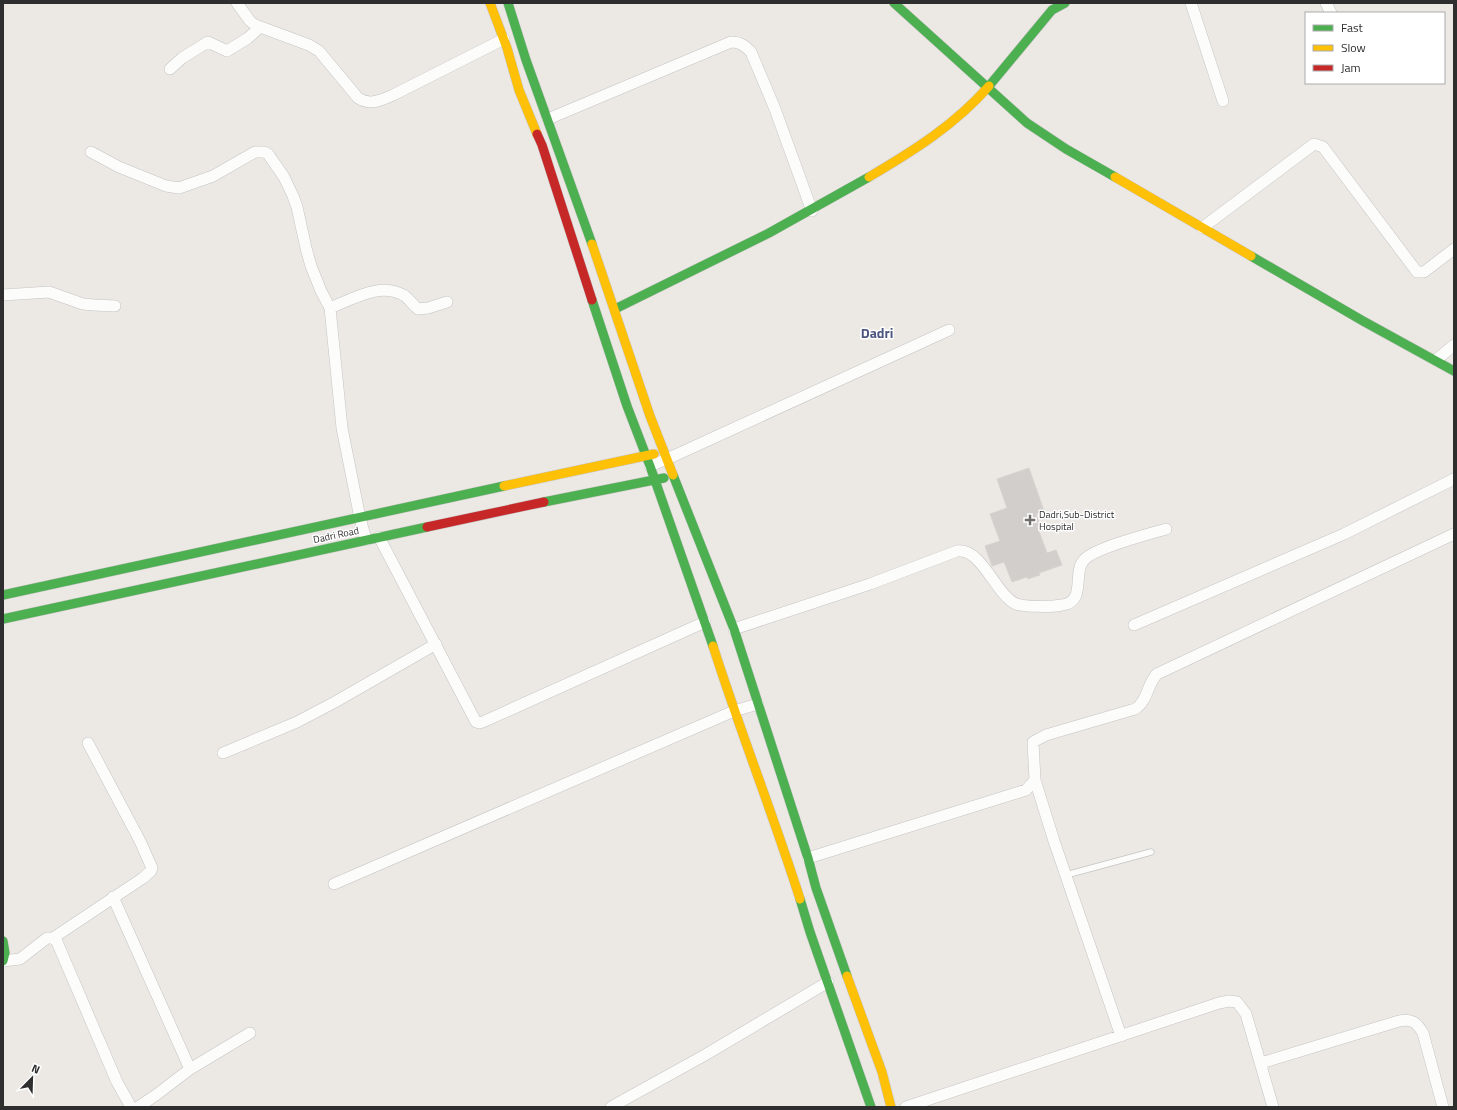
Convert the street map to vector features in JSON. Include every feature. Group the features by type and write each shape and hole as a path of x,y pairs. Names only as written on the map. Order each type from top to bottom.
{"street":[{"path":"238,3 250,21 260,27 309,45 319,51 358,98 363,101 370,102 378,101 393,95 504,39"},
{"path":"490,3 504,39 519,90 531,122 542,145 624,398 705,622 734,711 789,864 810,932 871,1107"},
{"path":"508,3 615,309 650,416 734,628 808,858 816,888 882,1072 891,1107"},
{"path":"894,3 1027,123 1066,149 1363,321 1454,371"},
{"path":"615,309 739,250 812,211 921,146 954,122 989,88 1050,7 1065,3"},
{"path":"1190,3 1223,101"},
{"path":"1326,3 1330,12"},
{"path":"170,69 182,58 208,42 227,51 248,38 260,27"},
{"path":"548,119 731,42 738,42 744,45 751,52 775,109 812,211"},
{"path":"1202,228 1314,144 1318,144 1323,146 1417,272 1424,272 1454,249"},
{"path":"91,152 119,167 166,186 179,188 213,176 255,152 264,152 268,154 284,177 293,196 316,281 330,308 342,428 360,518 366,540"},
{"path":"330,308 367,293 382,290 395,291 405,296 418,309 428,308 447,302"},
{"path":"3,295 42,292 60,295 83,304 94,306 115,306"},
{"path":"648,461 666,455 949,330"},
{"path":"1436,360 1454,346"},
{"name":"Dadri Road","path":"3,619 99,586 360,518 648,461"},
{"name":"Dadri Road","path":"3,595 99,586 379,538 595,491 674,476"},
{"path":"1134,625 1324,543 1454,479"},
{"path":"734,628 870,584 961,550 972,554 1003,592 1016,603 1061,606 1069,604 1074,599 1082,561 1090,555 1166,529"},
{"path":"1121,1036 1034,780 1033,742 1046,735 1135,709 1141,705 1152,679 1157,674 1454,534"},
{"path":"379,538 476,722 480,723 705,622"},
{"path":"223,753 297,722 436,644"},
{"path":"334,884 734,711 758,704"},
{"path":"3,941 6,953 3,961 20,959 47,938 53,938 149,873 152,868 140,841 88,743"},
{"path":"808,858 1026,790 1034,780"},
{"path":"113,897 190,1069"},
{"path":"53,938 60,949 116,1082 132,1107"},
{"path":"611,1107 705,1055 828,982"},
{"path":"906,1107 1219,1003 1229,1001 1237,1002 1246,1014 1273,1107"},
{"path":"1261,1063 1386,1025 1406,1020 1412,1021 1418,1025 1423,1034 1443,1107"},
{"path":"138,1107 190,1069 250,1033"}],"lane":[{"path":"1066,875 1151,852"}],"building":[{"path":"1029,468 1044,511 1036,514 1040,525 1037,526 1047,553 1056,550 1062,565 1039,573 1040,575 1028,579 1027,577 1012,582 1004,562 992,566 985,546 1000,541 990,514 1007,508 997,479"}],"traffic: fast":[{"path":"508,3 526,60 592,244"},
{"path":"894,3 1027,123 1066,149 1115,177"},
{"path":"989,86 1052,10 1065,3"},
{"path":"615,309 769,233 869,177"},
{"path":"1251,256 1363,321 1454,371"},
{"path":"592,300 627,406 650,466 713,646"},
{"path":"673,475 734,629 808,858 816,888 847,976"},
{"path":"544,502 664,478"},
{"path":"3,595 504,486"},
{"path":"3,619 427,527"},
{"path":"800,899 871,1107"},
{"path":"3,941 5,953 3,961"}],"traffic: slow":[{"path":"490,3 507,48 519,90 537,134"},
{"path":"869,177 902,157 948,125 989,86"},
{"path":"1115,177 1251,256"},
{"path":"592,244 650,416 673,475"},
{"path":"504,486 654,454"},
{"path":"713,646 800,899"},
{"path":"847,976 882,1072 891,1107"}],"traffic: jam":[{"path":"537,134 542,145 592,300"},
{"path":"427,527 544,502"}],"place":[{"name":"Dadri,Sub-District Hospital","path":"1030,520"}],"district":[{"name":"Dadri","path":"877,332"}]}
